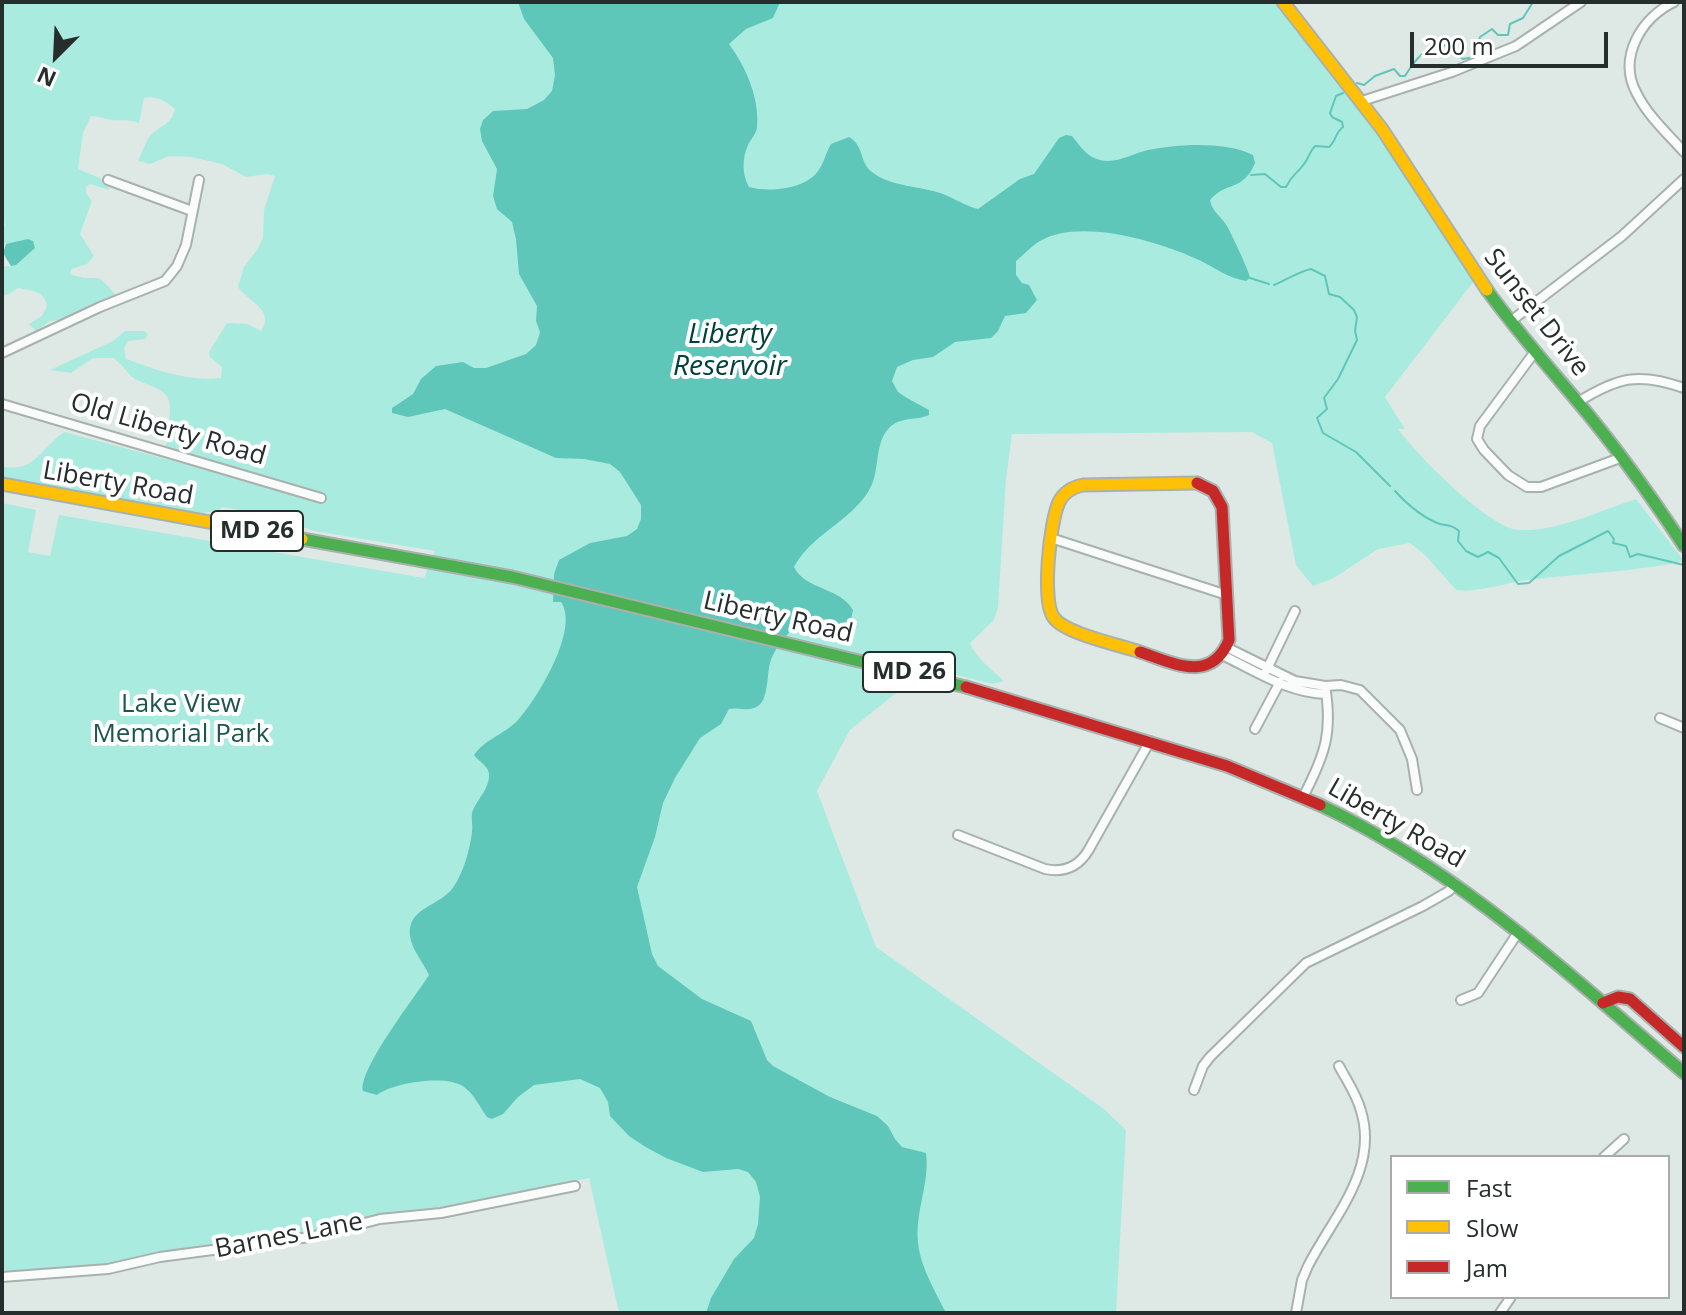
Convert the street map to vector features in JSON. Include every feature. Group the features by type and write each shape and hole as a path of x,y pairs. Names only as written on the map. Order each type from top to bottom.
{"main road":[{"name":"Sunset Drive","path":"1283,2 1362,101 1466,261 1534,353 1578,402 1649,492 1684,546"},
{"path":"1197,483 1213,491 1222,507 1229,640 1224,651 1204,667 1184,667 1062,626 1052,616 1047,599 1054,539 1058,504 1077,485 1197,483"},
{"name":"Liberty Road","path":"2,484 512,577 1018,700 1243,772 1303,797 1379,835 1455,883 1519,931 1684,1073"},
{"path":"1603,1003 1618,997 1630,999 1683,1044"}],"street":[{"path":"1362,101 1452,72 1516,46 1581,2"},
{"path":"1674,2 1657,12 1642,27 1632,50 1630,70 1638,97 1684,152"},
{"path":"1511,321 1622,236 1684,179"},
{"path":"108,180 192,211"},
{"path":"2,353 100,307 165,281 177,266 186,245 199,180"},
{"path":"1534,353 1480,426 1477,439 1484,450 1508,475 1527,487 1541,487 1620,458"},
{"path":"1578,402 1601,387 1627,378 1658,380 1684,388"},
{"name":"Old Liberty Road","path":"2,404 321,498"},
{"path":"1054,539 1227,595"},
{"path":"1266,671 1295,611"},
{"path":"1224,651 1266,671 1326,690"},
{"path":"1266,671 1278,683 1301,692 1341,685 1360,690 1400,730 1408,746 1417,790"},
{"path":"1255,729 1278,683 1287,677"},
{"path":"1303,797 1325,749 1330,727 1326,690"},
{"path":"1660,718 1684,728"},
{"path":"958,835 1045,869 1059,871 1069,868 1083,859 1150,741"},
{"path":"1194,1090 1210,1057 1306,963 1423,906 1449,891 1455,883"},
{"path":"1461,1000 1483,988 1519,931"},
{"path":"1296,1313 1308,1266 1356,1183 1364,1158 1365,1133 1361,1111 1339,1066"},
{"path":"1606,1155 1624,1139"},
{"name":"Barnes Lane","path":"2,1277 108,1269 160,1257 310,1237 380,1219 441,1213 575,1186"}],"green space":[{"name":"Lake View Memorial Park","path":"2,2 1277,2 1375,126 1474,281 1385,397 1405,429 1398,429 1450,484 1482,511 1510,528 1529,530 1553,527 1636,499 1684,561 1526,580 1476,590 1456,590 1410,543 1378,549 1334,578 1313,586 1296,565 1272,443 1252,432 1012,434 998,607 994,620 970,643 980,659 1004,681 993,684 927,668 850,730 817,791 876,947 1104,1109 1126,1130 1116,1313 619,1313 589,1178 107,1273 2,1280 2,503 36,510 28,552 50,556 59,515 424,578 435,551 314,531 268,515 223,507 202,513 2,477 2,466 30,463 64,432 204,469 206,459 166,448 170,408 166,395 132,377 114,358 93,358 71,373 50,370 113,341 125,331 145,331 148,335 145,339 128,341 124,349 126,359 185,377 221,378 222,367 210,357 209,352 227,323 248,324 261,331 265,324 263,312 238,287 244,267 263,238 264,210 275,176 246,177 222,164 191,157 169,156 150,164 138,161 149,138 168,122 175,109 157,98 144,98 139,123 91,116 83,133 78,169 107,181 109,190 90,184 86,187 92,201 80,234 94,256 87,264 72,269 70,274 100,279 117,297 72,318 50,321 36,331 29,324 42,316 47,306 43,297 37,292 18,288 2,296 2,267 16,265 34,248 2,243 5,225 2,216"}],"water":[{"name":"Liberty Reservoir","path":"518,2 780,2 773,18 746,29 729,44 746,73 756,106 757,128 744,161 749,187 767,190 788,188 807,181 820,168 831,144 849,137 857,144 868,168 880,177 934,191 978,209 1020,179 1034,174 1059,138 1066,135 1072,136 1091,156 1106,161 1148,150 1187,145 1229,147 1253,155 1255,163 1245,178 1210,200 1244,261 1250,278 1246,281 1165,246 1143,240 1098,232 1057,234 1037,243 1016,261 1016,275 1022,283 1029,285 1037,300 1026,313 1005,316 991,338 955,342 933,357 913,360 897,367 892,381 898,392 929,410 929,415 898,422 889,428 881,442 875,476 868,492 851,512 810,546 794,567 806,580 847,602 853,610 850,624 841,628 795,627 772,657 765,694 759,705 751,709 729,709 721,724 700,738 663,803 655,837 637,887 652,954 658,966 702,999 751,1021 767,1060 773,1066 830,1097 877,1116 902,1147 926,1153 918,1231 919,1251 946,1313 706,1313 711,1298 734,1259 754,1238 760,1197 756,1182 748,1172 738,1169 703,1172 644,1146 629,1136 610,1116 608,1102 600,1088 580,1079 534,1085 503,1114 492,1119 487,1117 468,1090 456,1083 420,1082 395,1087 377,1095 363,1091 369,1067 378,1051 429,975 412,944 411,924 418,914 452,889 463,869 471,839 472,813 489,779 487,768 474,755 513,725 526,710 545,681 561,646 565,614 561,602 553,602 554,574 559,560 590,543 627,536 637,529 641,519 641,505 620,472 610,464 556,458 445,409 408,417 392,413 392,408 413,394 421,379 436,366 463,362 474,368 486,368 526,354 536,345 540,332 536,321 537,306 519,274 512,222 497,209 493,196 497,169 482,141 480,129 483,120 493,111 527,109 544,100 552,91 555,75 553,58 524,19"},
{"path":"28,239 33,241 35,248 11,266 3,253 6,244"}],"waterway":[{"path":"1357,83 1364,85 1375,76 1394,69 1400,76 1405,76 1421,55 1437,46 1444,45 1463,59 1474,57 1480,37 1492,29 1498,35 1508,35 1510,24 1523,18 1533,2"},
{"path":"1251,175 1265,174 1281,187 1286,187 1306,162 1311,150 1315,146 1329,147 1343,127 1342,122 1330,113 1336,96 1343,93"},
{"path":"1274,285 1311,269 1325,276 1329,294 1340,297 1354,310 1357,340 1338,379 1324,398 1327,409 1317,418 1323,433 1356,452 1390,486"},
{"path":"1250,278 1269,284"},
{"path":"1395,491 1427,518 1459,531 1458,541 1466,551 1478,557 1488,552 1499,558 1518,584 1529,583 1559,556 1608,531 1614,539 1613,543 1626,546 1630,557 1638,554 1684,565"}],"traffic: fast":[{"path":"1487,290 1619,454 1684,546"},
{"path":"302,539 512,577 966,687"},
{"path":"1320,805 1371,831 1466,893 1555,962 1684,1073"}],"traffic: slow":[{"path":"1283,2 1382,129 1487,290"},
{"path":"1140,652 1081,634 1054,618 1047,579 1050,543 1059,502 1066,493 1083,485 1197,483"},
{"path":"2,484 302,539"}],"traffic: jam":[{"path":"1140,652 1178,665 1202,666 1221,654 1229,640 1222,507 1213,491 1197,483"},
{"path":"966,687 1227,766 1320,805"},
{"path":"1603,1003 1618,997 1630,999 1684,1047"}]}
